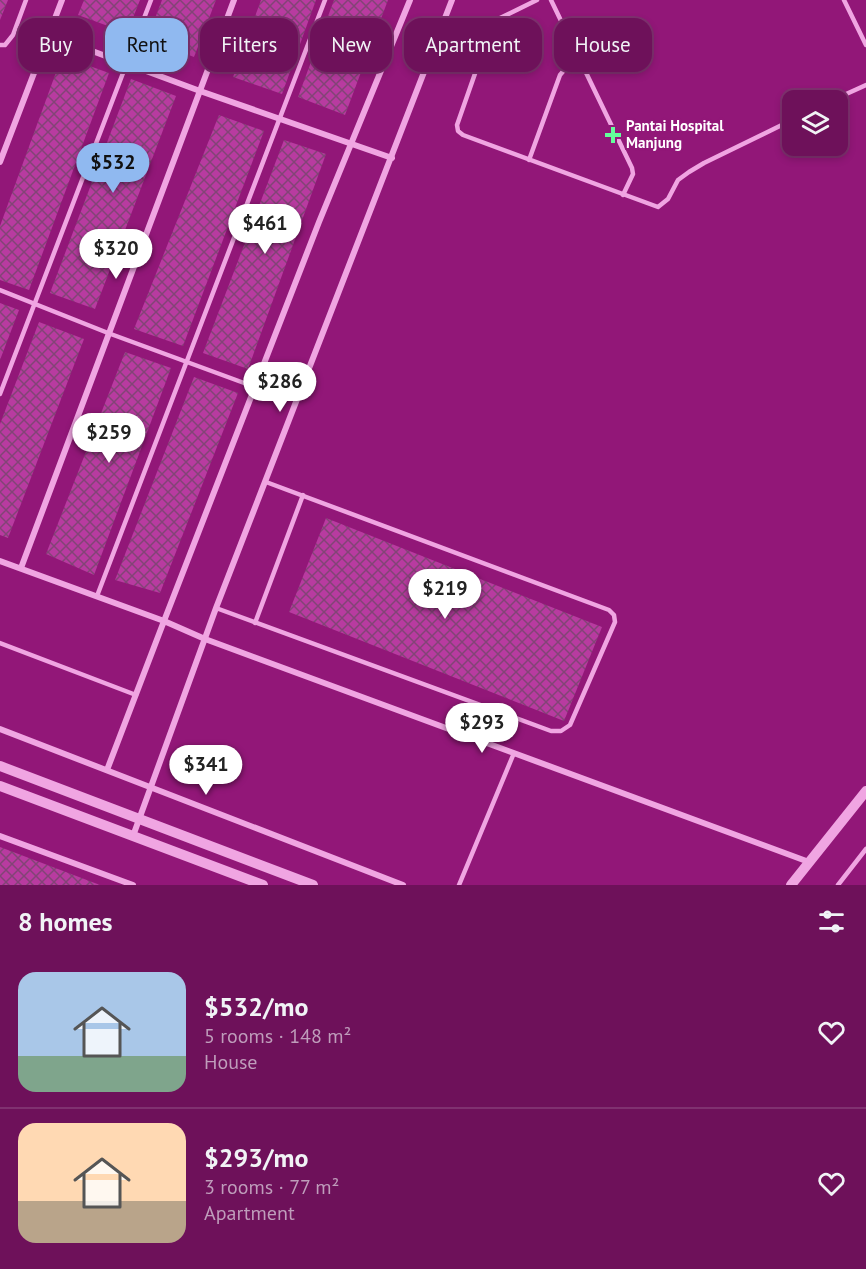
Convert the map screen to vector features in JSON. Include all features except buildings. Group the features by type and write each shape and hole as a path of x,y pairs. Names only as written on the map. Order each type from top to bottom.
{"street":[{"path":"55,18 62,0"},
{"path":"21,568 234,0"},
{"path":"107,770 351,143 410,0"},
{"path":"133,836 216,608 453,0"},
{"path":"0,162 34,72"},
{"path":"151,72 392,158"},
{"path":"0,561 809,862"},
{"path":"0,729 403,885"},
{"path":"0,766 313,885"},
{"path":"0,786 263,885"},
{"path":"790,885 866,791"},
{"path":"0,836 133,885"}],"lane":[{"path":"0,45 5,45 13,35 27,0"},
{"path":"144,18 151,0"},
{"path":"97,596 325,0"},
{"path":"537,0 498,19 492,25 457,125 458,131 463,135 658,207 668,200 678,180 689,172 782,125"},
{"path":"550,0 559,18"},
{"path":"844,0 866,45"},
{"path":"0,394 123,72"},
{"path":"530,160 563,72"},
{"path":"586,72 632,168 633,174 623,195"},
{"path":"848,93 866,85"},
{"path":"0,290 255,387"},
{"path":"216,608 551,731 561,731 570,725 615,622 614,615 609,610 266,482"},
{"path":"255,623 303,495"},
{"path":"0,643 136,695"},
{"path":"459,885 514,753"},
{"path":"838,885 866,849"}],"place":[{"name":"Pantai Hospital Manjung","path":"613,135"}]}
